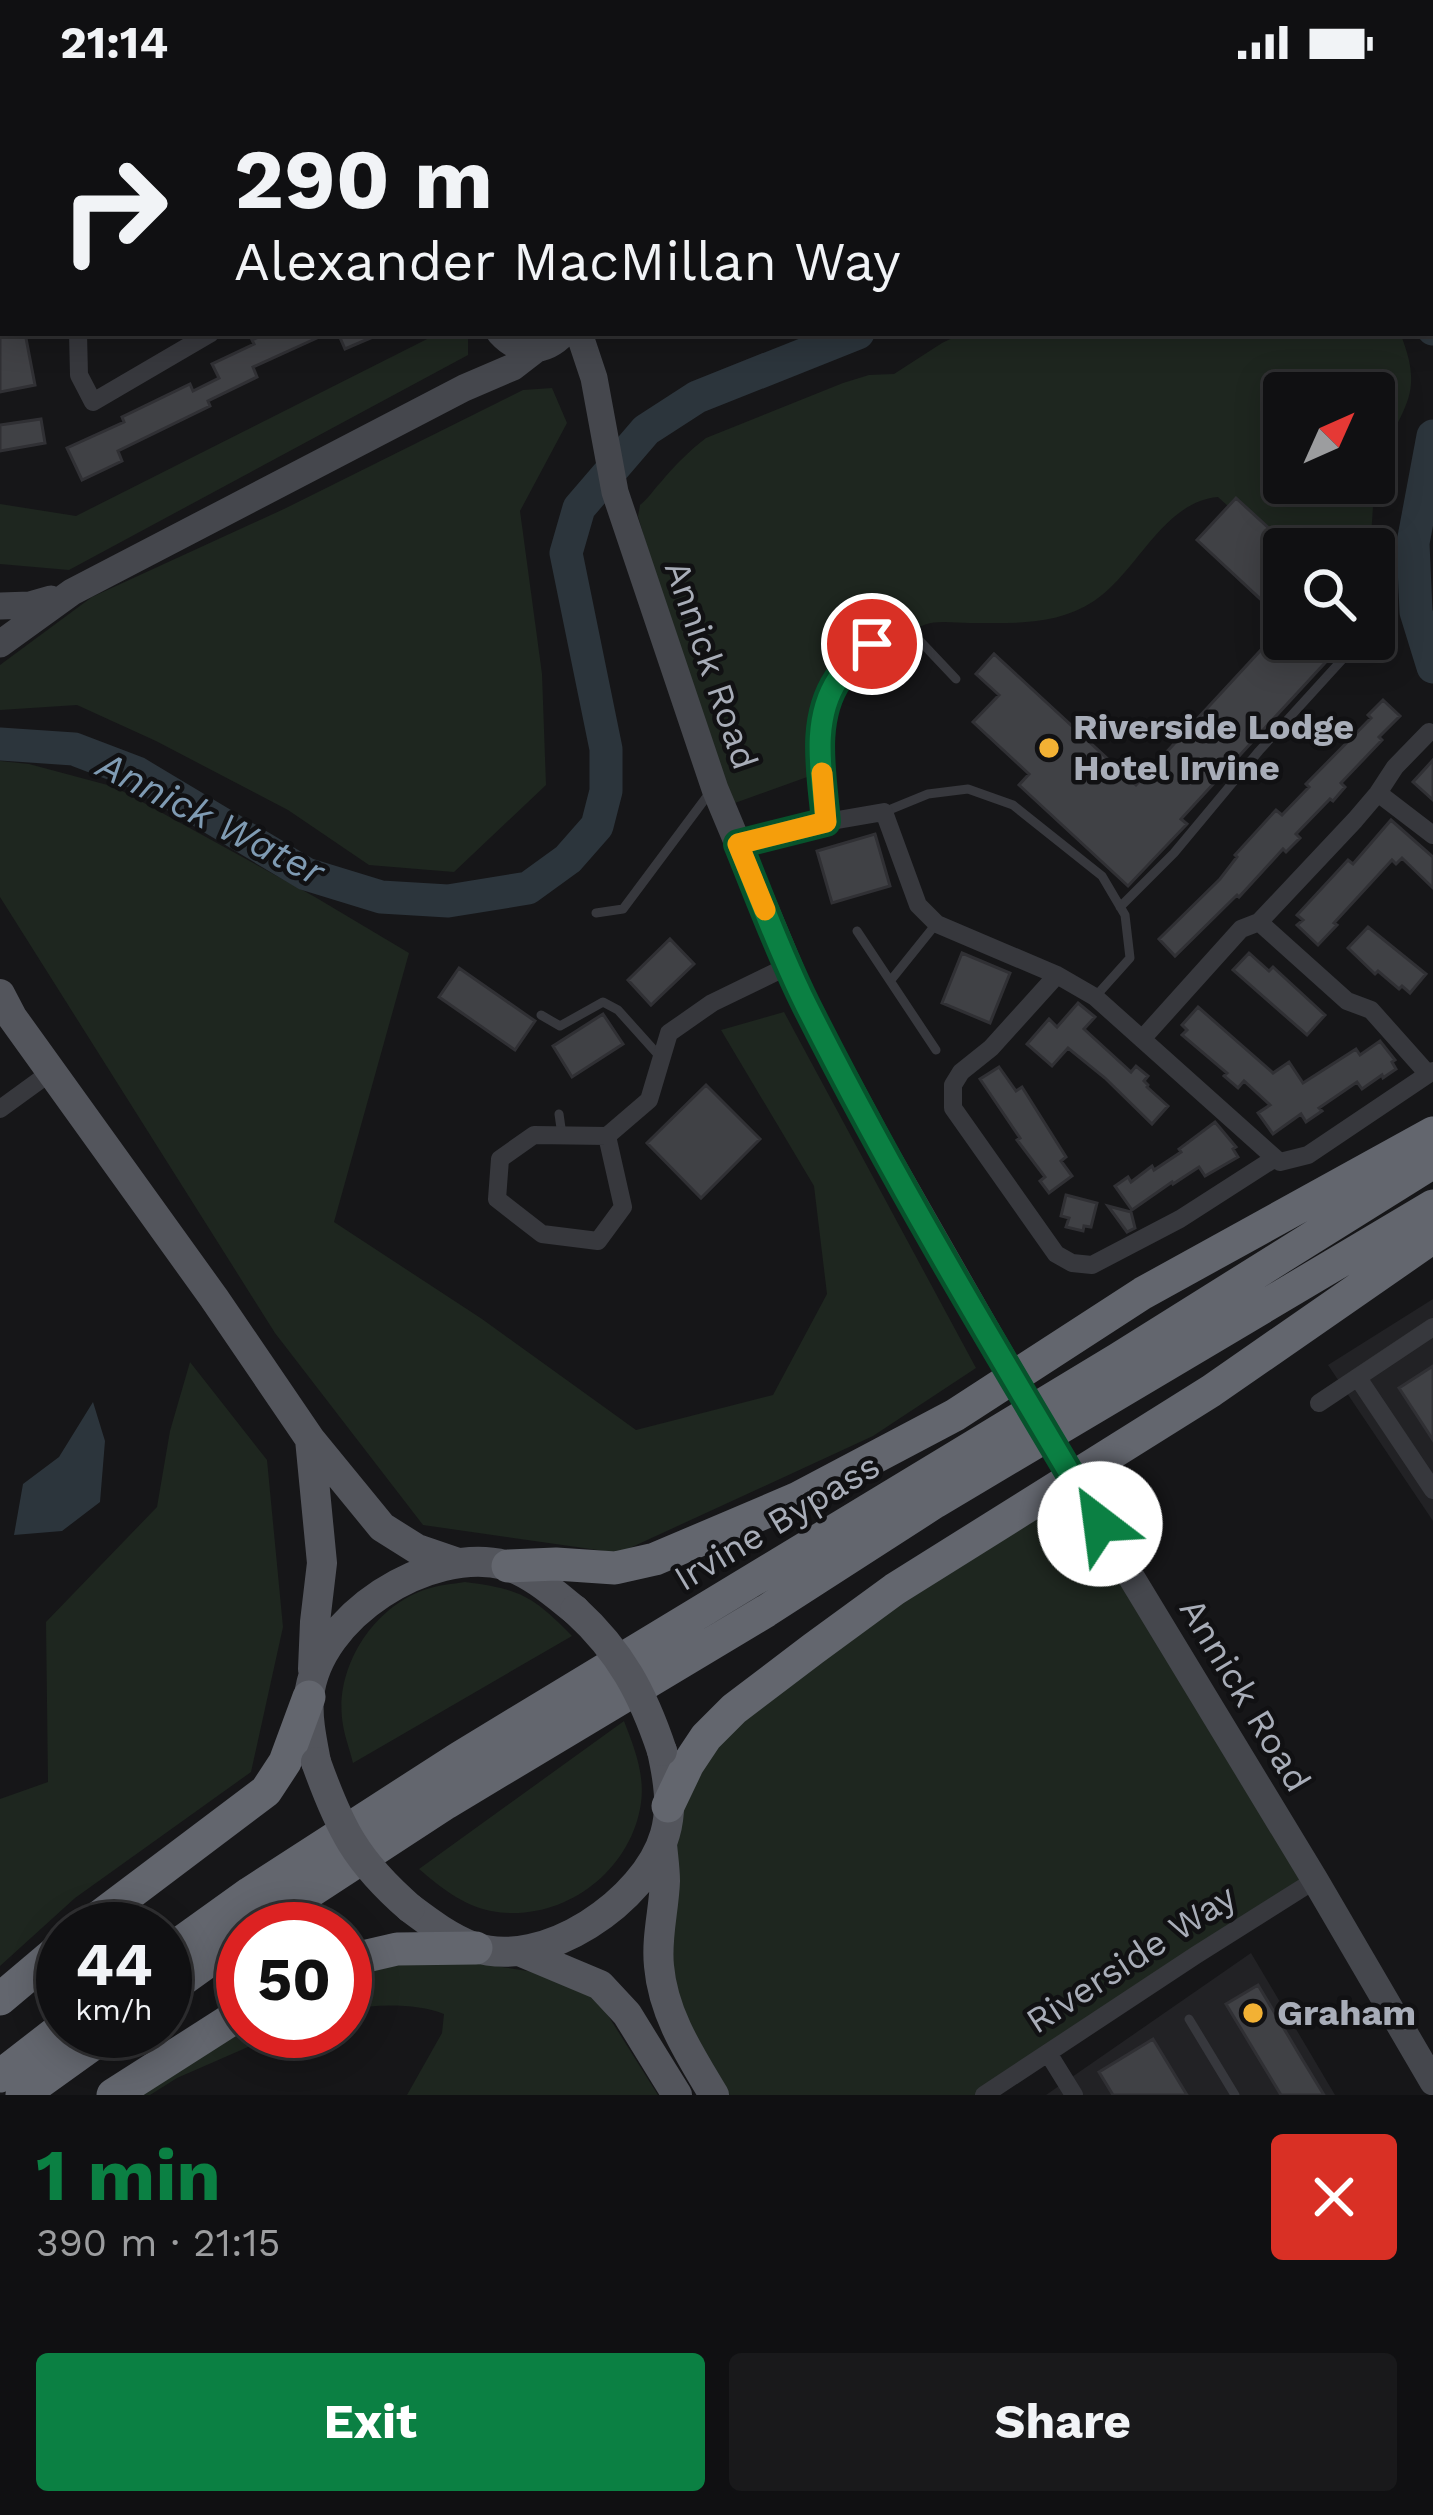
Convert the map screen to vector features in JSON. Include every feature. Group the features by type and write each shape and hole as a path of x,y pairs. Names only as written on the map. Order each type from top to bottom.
{"highway":[{"path":"508,1566 615,1568 656,1559 796,1499 955,1415 1143,1294 1433,1133"},
{"name":"Irvine Bypass","path":"192,1935 489,1739 1118,1359 1433,1162"},
{"name":"Irvine Bypass","path":"294,1902 446,1803 766,1611 935,1502 1433,1206"},
{"path":"668,1806 706,1737 734,1709 813,1649 896,1589 1211,1390 1433,1238"},
{"path":"119,1902 266,1791 285,1762 311,1689"},
{"path":"372,1954 398,1949 476,1948"},
{"path":"0,1999 36,1969"},
{"path":"113,2095 216,2029"},
{"path":"0,2076 36,2048"},
{"path":"22,2095 73,2058"}],"main road":[{"path":"464,388 498,336"},
{"path":"503,336 517,346 548,343 594,378"},
{"name":"Annick Road","path":"580,336 594,378 615,492 714,787 805,1004 987,1331 1432,2078"},
{"path":"0,644 72,592 513,367 548,343"},
{"path":"0,606 30,605 72,592"},
{"path":"0,994 310,1439 382,1527 417,1549 458,1563 508,1566 544,1587 600,1633 634,1681 668,1779 668,1820 662,1844 650,1869 604,1915 519,1951"},
{"path":"310,1439 322,1563 311,1689 316,1762 339,1824 382,1883 441,1931 476,1948 519,1951 600,1984 627,2014 677,2095"},
{"path":"311,1689 326,1650 343,1624 375,1596 411,1577 458,1563"},
{"path":"662,1844 659,1966 665,2002 714,2095"}],"street":[{"path":"78,336 79,375 92,402 206,336"},
{"path":"1142,1039 1241,929 1259,922 1429,732"},
{"path":"1378,793 1433,835"},
{"path":"738,844 884,812 918,904 937,924 1057,975 1096,997 1280,1162 1308,1155 1431,1072 1371,1010 1347,1000 1259,922"},
{"path":"607,1136 622,1207 598,1241 542,1234 496,1198 500,1159 534,1135 607,1136 649,1100 669,1033 712,1004 788,966"},
{"path":"1057,975 952,1085 953,1108 1056,1254 1072,1264 1092,1265 1180,1219 1275,1158"},
{"path":"0,1109 51,1072"},
{"path":"1319,1403 1433,1327"},
{"path":"1358,1378 1433,1490"},
{"name":"Riverside Way","path":"984,2095 1315,1880"},
{"path":"1048,2053 1074,2095"}],"lane":[{"path":"826,822 822,716 838,679 872,644 893,638 921,642 956,679"},
{"path":"1120,907 1174,853 1342,660"},
{"path":"596,913 623,909 714,787"},
{"path":"884,812 928,794 968,789 1013,805 1102,876 1125,915 1130,958 1096,997"},
{"path":"891,980 937,924"},
{"path":"857,931 937,1050"},
{"path":"541,1015 560,1027 603,1002 618,1010 662,1059"},
{"path":"559,1114 562,1135"},
{"path":"1189,2019 1235,2095"}],"shaded area":[{"path":"433,336 468,336 468,355 69,570 0,564 0,504 76,516"},
{"path":"957,336 1401,336 1411,388 1395,428 1395,372 1263,372 1263,504 1373,504 1371,528 1263,528 1263,538 1218,497 1198,502 1165,525 1109,589 1080,609 1034,621 929,623 864,649 825,687 813,721 810,776 732,804 672,634 638,516 640,505 706,438 869,375 894,374"},
{"path":"552,388 567,423 520,511 542,674 546,785 454,872 369,865 288,810 77,705 0,710 0,665 92,597 284,509 523,390"},
{"path":"0,761 115,787 409,953 334,1222 482,1319 636,1430 773,1395 827,1294 814,1186 721,1030 784,1012 976,1368 873,1436 619,1553 423,1525 275,1333 0,897"},
{"path":"1433,1299 1433,1521 1328,1365"},
{"path":"190,1362 267,1460 283,1627 251,1772 71,1902 36,1902 36,1933 0,1966 0,1799 48,1782 46,1622 157,1507 170,1431"},
{"path":"93,1402 105,1441 100,1502 62,1531 14,1535 23,1484 59,1457"},
{"path":"1073,1479 1315,1880 976,2095 719,2095 665,2002 680,1781 717,1727"},
{"path":"465,1582 524,1597 572,1636 353,1763 342,1704 344,1683 361,1642 407,1597"},
{"path":"624,1721 640,1771 641,1803 623,1851 588,1888 543,1909 491,1911 461,1900 419,1869"},
{"path":"1251,1953 1335,2095 1046,2095"},
{"path":"424,1955 560,1976 604,2009 658,2095 407,2095 442,2033 444,2014 421,2008 372,2007 372,1960"},
{"path":"216,2045 216,2058 223,2058 150,2095 117,2095 192,2058"}],"building":[{"path":"0,336 26,336 35,385 0,392"},
{"path":"321,336 253,367 257,377 118,451 122,461 82,480 67,448 190,384 193,391 219,378 212,364 254,344 252,340"},
{"path":"339,336 375,336 345,349"},
{"path":"41,419 45,443 0,451 0,425"},
{"name":"Riverside Lodge Hotel Irvine","path":"1236,498 1269,528 1263,528 1263,601 1197,540"},
{"name":"Riverside Lodge Hotel Irvine","path":"1263,648 1263,660 1328,660 1181,819 1187,824 1128,886 1019,785 1029,774 973,722 999,695 976,674 994,654 1136,785"},
{"path":"1383,700 1400,716 1341,783 1345,787 1296,834 1300,838 1286,852 1283,849 1175,956 1159,939 1220,879 1276,810 1282,815 1309,787 1306,784"},
{"path":"1433,760 1433,800 1413,782"},
{"path":"1391,820 1433,857 1433,888 1402,858 1396,864 1392,860 1318,945 1297,925 1303,920 1297,915 1348,860 1353,864"},
{"path":"875,834 890,886 832,903 817,851"},
{"path":"1368,927 1426,974 1410,993 1378,971 1375,974 1348,948"},
{"path":"670,939 694,964 651,1005 628,980"},
{"path":"962,953 1010,973 990,1023 942,1003"},
{"path":"1249,953 1269,971 1273,967 1325,1015 1307,1035 1233,970"},
{"path":"459,968 535,1021 515,1050 439,997"},
{"path":"1078,1003 1095,1017 1084,1029 1131,1072 1136,1066 1148,1076 1147,1087 1168,1106 1152,1124 1068,1048 1052,1066 1027,1044 1049,1019 1057,1027"},
{"path":"1198,1007 1273,1073 1289,1062 1303,1083 1356,1049 1360,1055 1380,1041 1396,1069 1362,1089 1357,1082 1306,1122 1301,1114 1273,1134 1258,1113 1270,1105 1244,1081 1238,1088 1182,1035 1187,1030 1182,1025"},
{"path":"603,1014 623,1044 572,1077 553,1046"},
{"path":"999,1067 1016,1091 1022,1087 1066,1157 1061,1161 1072,1176 1049,1193 1040,1181 1045,1177 980,1079"},
{"path":"706,1085 760,1139 701,1198 647,1143"},
{"path":"1215,1122 1236,1147 1238,1157 1205,1176 1199,1167 1132,1210 1115,1186 1128,1177 1131,1182 1152,1166 1154,1170"},
{"path":"1066,1195 1097,1203 1091,1227 1084,1226 1083,1231 1066,1227 1069,1218 1061,1216"},
{"path":"1108,1206 1131,1212 1135,1228 1127,1232"},
{"path":"1433,1366 1433,1440 1399,1388"},
{"path":"1258,1985 1324,2095 1281,2095 1226,2004"},
{"path":"1153,2039 1187,2095 1113,2095 1099,2072"}],"waterway":[{"name":"Annick Water","path":"0,744 74,749 137,773 306,874 381,897 448,901 528,888 568,859 597,826 606,791 606,749 566,553 579,508 646,430 697,397 850,336"},
{"name":"Annick Water","path":"1433,436 1413,543 1416,612 1433,667"}],"slow traffic":[{"path":"765,910 738,844 826,822 822,773"}],"place":[{"name":"Riverside Lodge Hotel Irvine","path":"1049,748"},
{"name":"Graham","path":"1253,2013"}],"route":[{"path":"872,644 838,679 822,716 826,822 738,844 805,1004 883,1149 1100,1524"}]}
